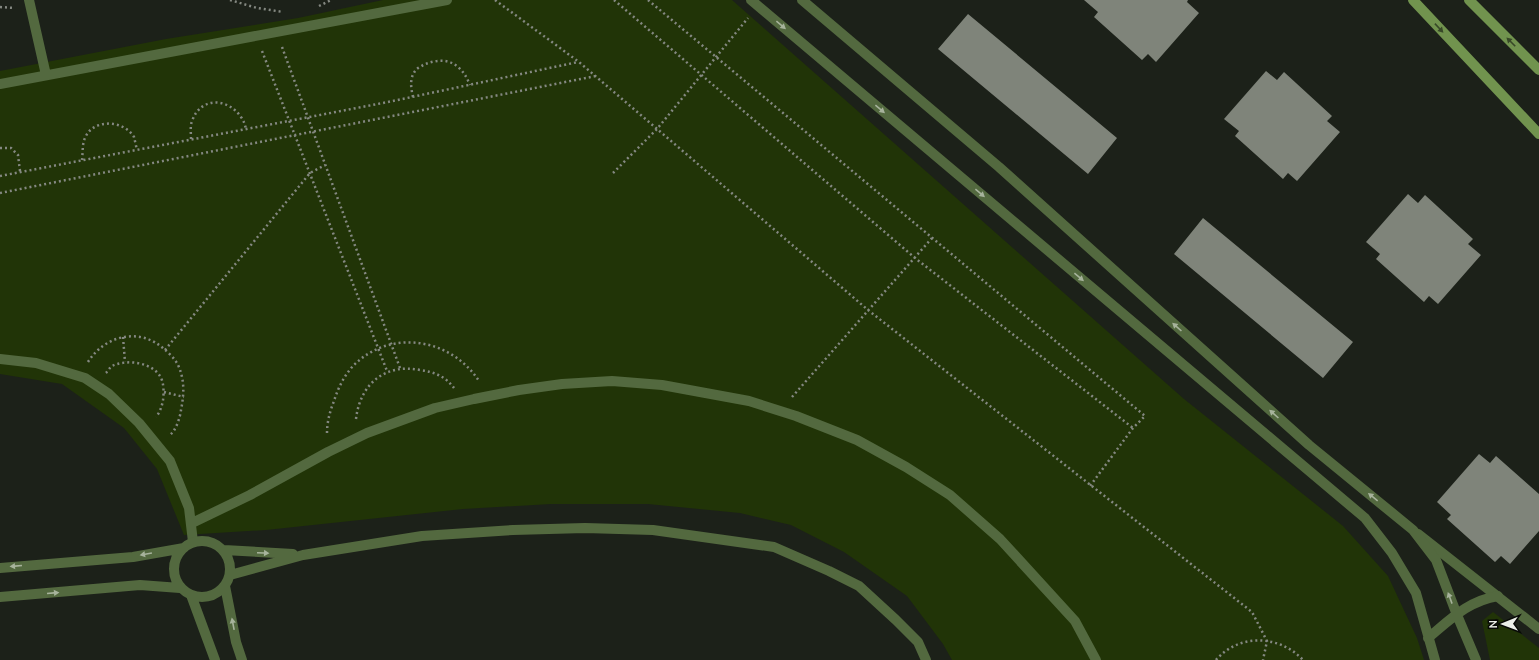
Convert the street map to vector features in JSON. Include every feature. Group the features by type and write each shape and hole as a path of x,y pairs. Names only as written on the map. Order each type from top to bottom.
{"main road":[{"path":"1413,0 1539,134"},
{"path":"1469,0 1539,70"}],"street":[{"path":"29,0 46,75"},
{"path":"0,84 447,0"},
{"path":"802,0 999,167 1309,445 1413,530 1539,629"},
{"path":"755,3 1365,518 1392,553 1416,593 1435,660"},
{"path":"0,359 36,363 85,378 109,394 143,429 170,461 189,508 192,523 193,542"},
{"path":"192,523 250,495 356,438 435,408 486,396 562,384 612,381 662,385 749,401 780,411 857,440 906,467 950,495 1000,539 1075,621 1096,660"},
{"path":"230,575 303,555 422,536 513,530 585,528 653,530 774,547 829,571 859,586 918,642 926,660"},
{"path":"1413,530 1436,560 1456,615 1476,660"},
{"path":"0,597 140,585 180,588 191,595 203,598 215,595 225,586 230,575 230,562 224,550 214,542 201,540 189,543 179,552 174,563 174,576 180,588"},
{"path":"0,568 133,556 184,548"},
{"path":"224,550 303,555"},
{"path":"225,586 236,642 242,660"},
{"path":"191,595 215,660"},
{"path":"1428,638 1472,603 1485,598 1498,596"}],"path":[{"path":"230,0 281,13 289,12"},
{"path":"318,6 331,0"},
{"path":"495,0 596,76 868,310 1252,612 1266,641 1264,660"},
{"path":"614,0 915,258 1133,428"},
{"path":"648,0 1145,416 1133,428 1090,486"},
{"path":"613,173 657,128 702,75 755,3"},
{"path":"276,32 400,368"},
{"path":"256,36 387,371"},
{"path":"412,97 412,79 416,69 429,62 438,60 450,61 458,66 464,72 470,85"},
{"path":"0,176 307,118 579,62"},
{"path":"0,193 596,76"},
{"path":"191,139 192,120 200,107 208,103 226,104 234,109 242,118 246,129"},
{"path":"82,160 85,138 90,131 100,124 118,124 127,129 134,138 136,150"},
{"path":"0,148 10,148 18,155 20,172"},
{"path":"165,350 310,173 325,165"},
{"path":"780,411 932,238"},
{"path":"78,376 94,352 107,342 123,337 145,336 165,350 178,364 183,379 184,397 180,416 173,433 158,446"},
{"path":"123,337 125,362"},
{"path":"328,452 327,429 331,409 336,393 344,379 353,366 364,357 391,344 407,342 430,344 445,350 460,359 473,372 486,396"},
{"path":"95,385 112,366 125,362 138,363 152,368 161,376 164,392 162,405 158,415 143,429"},
{"path":"356,438 357,411 362,397 369,387 387,371 409,367 436,373 448,380 463,401"},
{"path":"164,392 184,397"},
{"path":"1216,660 1230,648 1243,642 1257,640 1285,646 1303,660"}],"green space":[{"path":"383,0 732,0 1184,399 1343,526 1388,576 1417,638 1424,660 952,660 943,644 907,596 844,552 791,525 740,513 648,504 551,504 463,509 266,530 184,535 157,469 124,428 62,384 0,374 0,71 166,39 298,18"},
{"path":"1493,612 1539,648 1539,660 1490,660 1482,621"}],"building":[{"path":"1084,0 1188,0 1187,2 1199,13 1156,62 1148,54 1142,60 1094,17 1098,12"},
{"path":"968,14 1117,138 1088,174 938,49"},
{"path":"1266,71 1277,80 1284,72 1332,116 1327,121 1340,132 1297,181 1288,173 1283,179 1235,136 1239,131 1224,119"},
{"path":"1408,194 1418,203 1425,195 1473,239 1468,244 1481,255 1438,304 1429,296 1424,302 1376,259 1380,254 1366,242"},
{"path":"1203,218 1353,342 1323,378 1174,254"},
{"path":"1479,454 1490,463 1496,456 1539,494 1539,531 1510,564 1501,556 1495,562 1447,519 1451,515 1437,502"}]}
